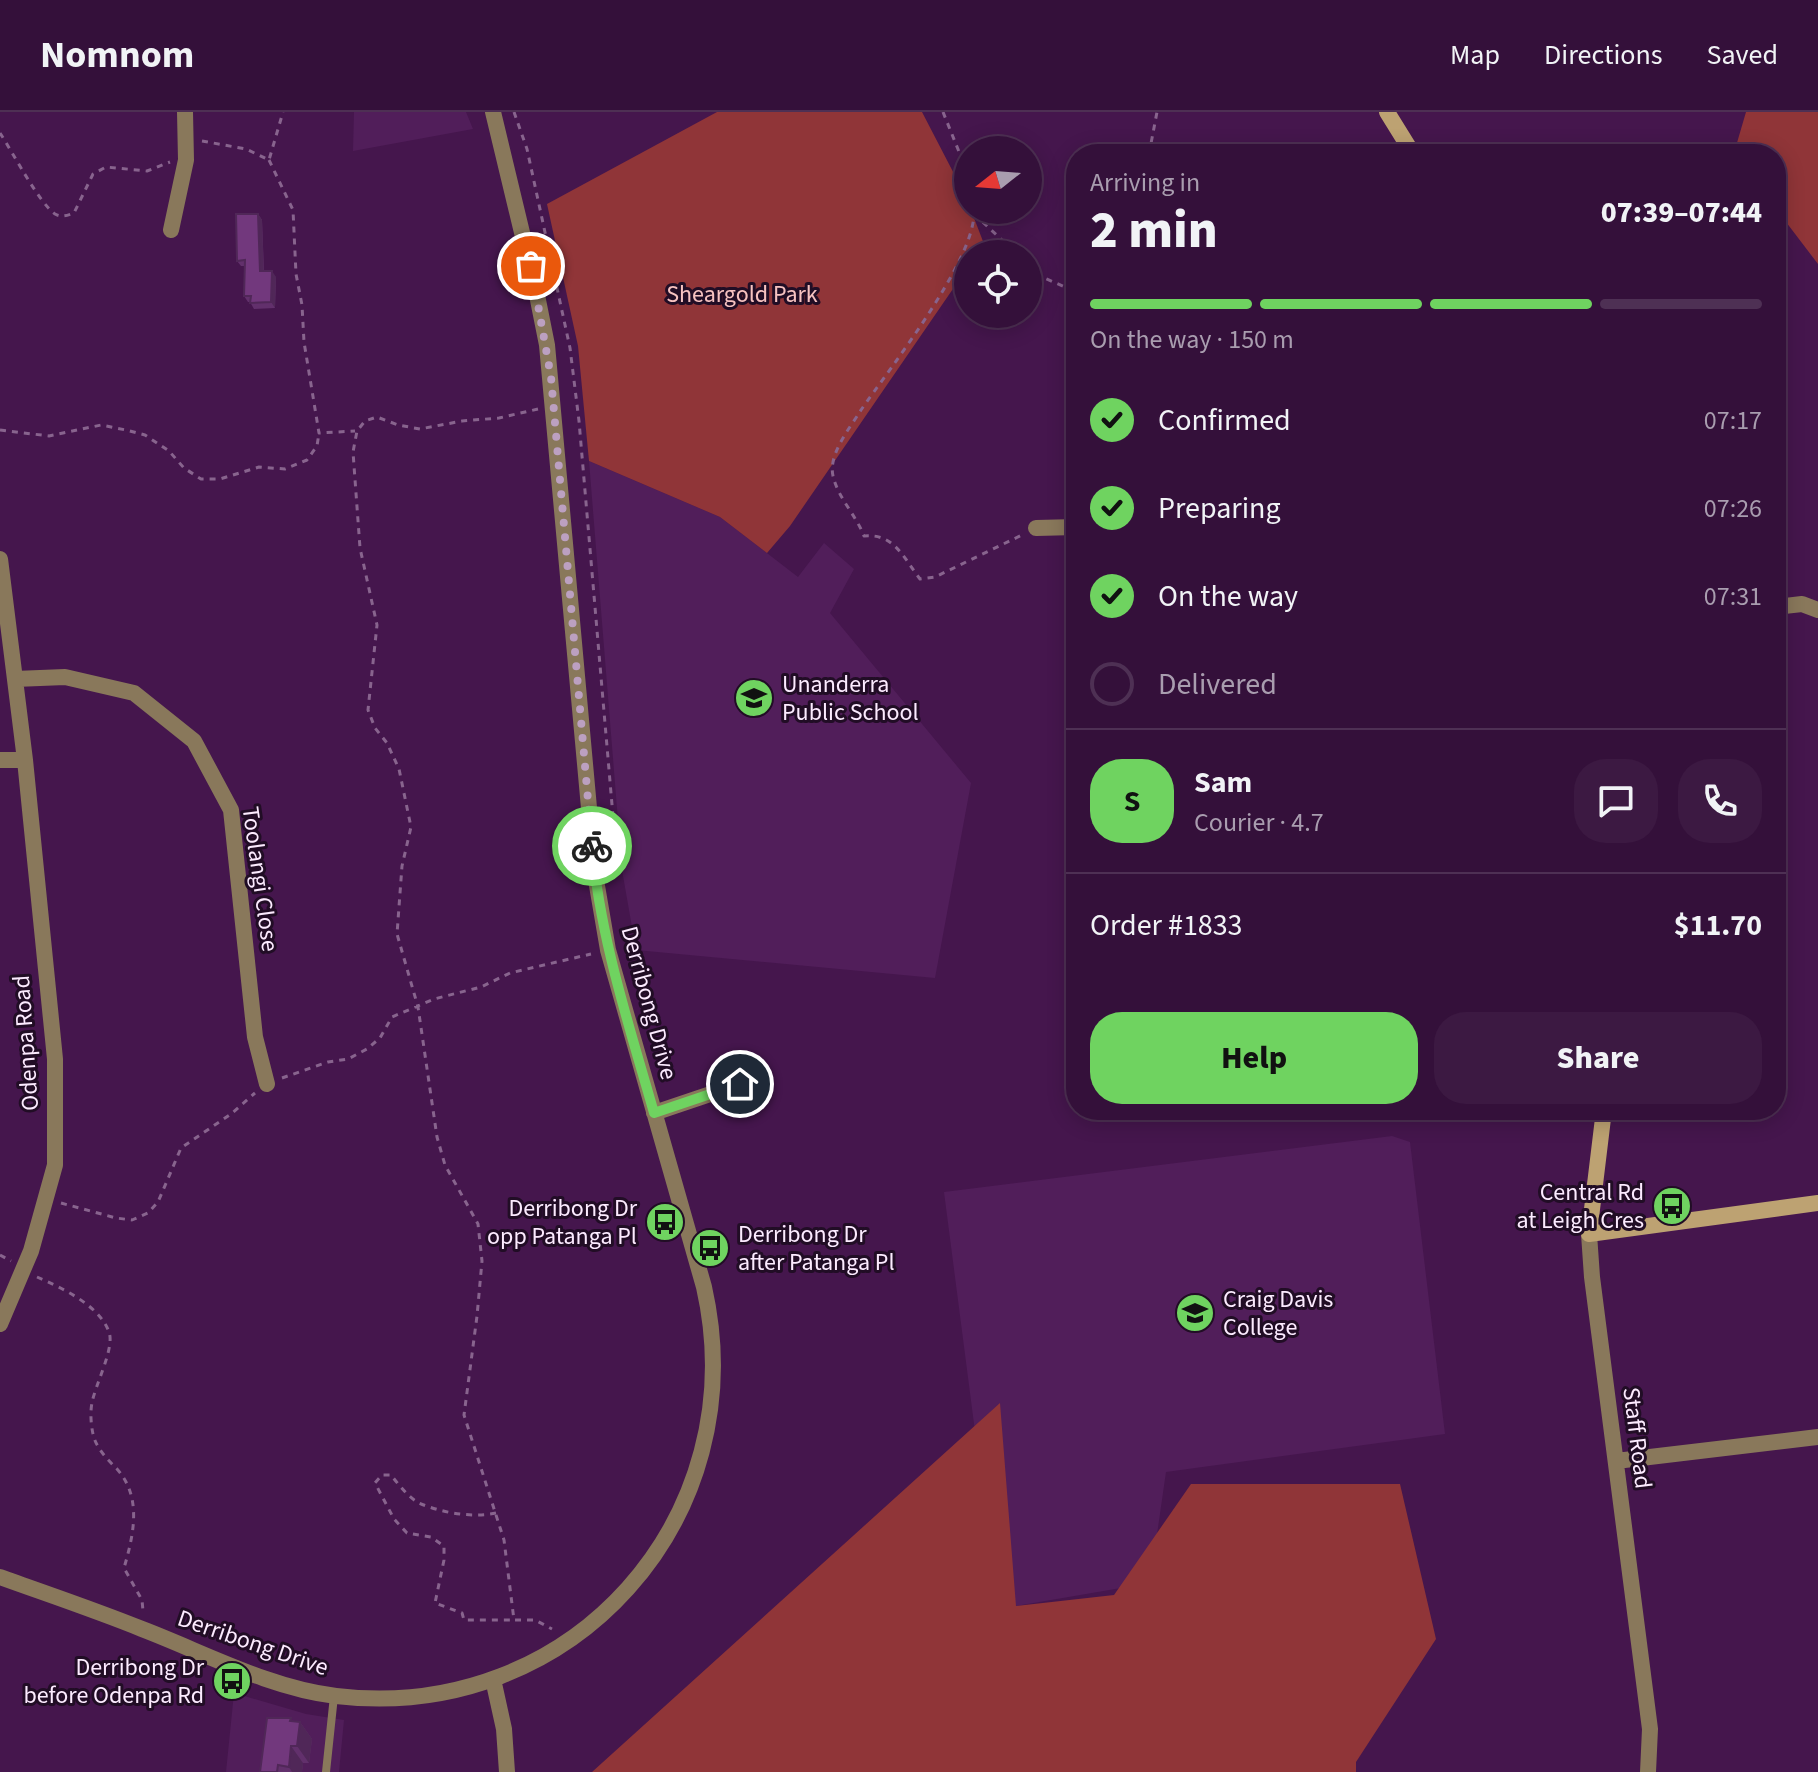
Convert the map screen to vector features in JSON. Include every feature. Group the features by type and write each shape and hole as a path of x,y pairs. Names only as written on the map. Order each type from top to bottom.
{"street":[{"path":"171,230 186,160 185,112"},
{"name":"Derribong Drive","path":"0,1577 301,1689 334,1696 377,1699 413,1697 470,1687 493,1679 523,1667 564,1644 626,1591 657,1551 686,1501 701,1461 714,1379 708,1307 608,950 595,874 547,345 493,112"},
{"path":"1387,112 1407,144"},
{"path":"1036,528 1066,527"},
{"name":"Odenpa Road","path":"0,559 25,760 55,1059 55,1165 31,1251 0,1324"},
{"path":"1786,606 1802,604 1818,610"},
{"name":"Toolangi Close","path":"15,679 65,677 134,693 194,741 231,810 255,1037 267,1084"},
{"path":"0,760 25,760"},
{"path":"654,1113 740,1084"},
{"name":"Staff Road","path":"1603,1120 1589,1234 1592,1277 1650,1729 1652,1771"},
{"path":"1589,1234 1818,1203"},
{"path":"1616,1461 1818,1437"},
{"path":"493,1679 504,1729 507,1772"}],"lane":[{"path":"326,1772 334,1696"}],"path":[{"path":"269,160 283,112"},
{"path":"514,112 527,149 570,348 614,828"},
{"path":"943,112 954,139"},
{"path":"1151,144 1157,112"},
{"path":"0,133 44,201 56,214 65,217 74,213 93,174 106,167 147,171 163,162 186,160"},
{"path":"0,430 49,436 101,425 126,430 145,435 201,479 220,479 259,467 285,469 307,460 317,446 319,433 296,274 293,210 269,160 246,149 204,141 186,142"},
{"path":"972,224 968,244 953,274 853,422 835,453 832,474 864,536 879,535 892,543 920,579 935,577 1036,528"},
{"path":"986,224 1003,240"},
{"path":"1042,277 1066,288"},
{"path":"514,1620 504,1540 464,1415 481,1274 478,1224 445,1165 437,1137 418,1007 397,934 402,866 411,827 399,769 368,710 377,625 360,548 353,452 357,431 365,421 377,417 420,429 499,418 554,405"},
{"path":"319,433 357,431"},
{"path":"46,1199 116,1218 132,1220 148,1213 158,1202 181,1148 231,1114 267,1084 358,1054 380,1038 392,1017 434,999 481,987 510,973 608,950"},
{"path":"23,1271 66,1290 95,1313 110,1333 108,1351 91,1407 93,1436 100,1451 123,1476 132,1494 134,1520 124,1568 142,1600 144,1612 140,1628"},
{"path":"496,1513 484,1516 458,1513 417,1502 391,1475 382,1475 375,1483 394,1519 407,1533 431,1537 444,1546 435,1603 462,1613 464,1620 535,1620 554,1630 564,1644"}],"shaded area":[{"path":"354,112 466,112 473,129 353,151"},
{"name":"Unanderra Public School","path":"589,461 720,517 798,577 824,543 854,569 830,613 971,783 935,978 636,950 622,870"},
{"name":"Craig Davis College","path":"1392,1136 1410,1142 1445,1434 1166,1472 1150,1583 998,1609 944,1192"},
{"path":"234,1693 306,1714 344,1720 339,1772 226,1772"}],"green space":[{"name":"Sheargold Park","path":"717,112 922,112 954,174 954,224 976,224 982,240 954,240 954,287 790,526 767,553 720,517 589,461 578,346 547,204"},
{"path":"1746,112 1818,112 1818,264 1786,222 1786,144 1737,144"},
{"path":"1000,1403 1016,1606 1114,1595 1191,1484 1400,1484 1436,1639 1356,1762 1356,1772 592,1772"}],"building":[{"path":"236,214 258,214 260,271 272,271 271,302 250,303 251,296 244,296 245,260 237,261"},
{"path":"267,1718 291,1718 290,1721 300,1722 297,1746 291,1746 289,1767 278,1765 277,1772 260,1772"}],"way so far":[{"path":"531,266 551,377 592,846"}],"place":[{"name":"Unanderra Public School","path":"754,698"},
{"name":"Central Rd at Leigh Cres","path":"1672,1206"},
{"name":"Derribong Dr opp Patanga Pl","path":"665,1222"},
{"name":"Derribong Dr after Patanga Pl","path":"710,1248"},
{"name":"Craig Davis College","path":"1195,1313"},
{"name":"Derribong Dr before Odenpa Rd","path":"232,1681"}],"route":[{"path":"592,846 608,950 654,1113 740,1084"}]}
